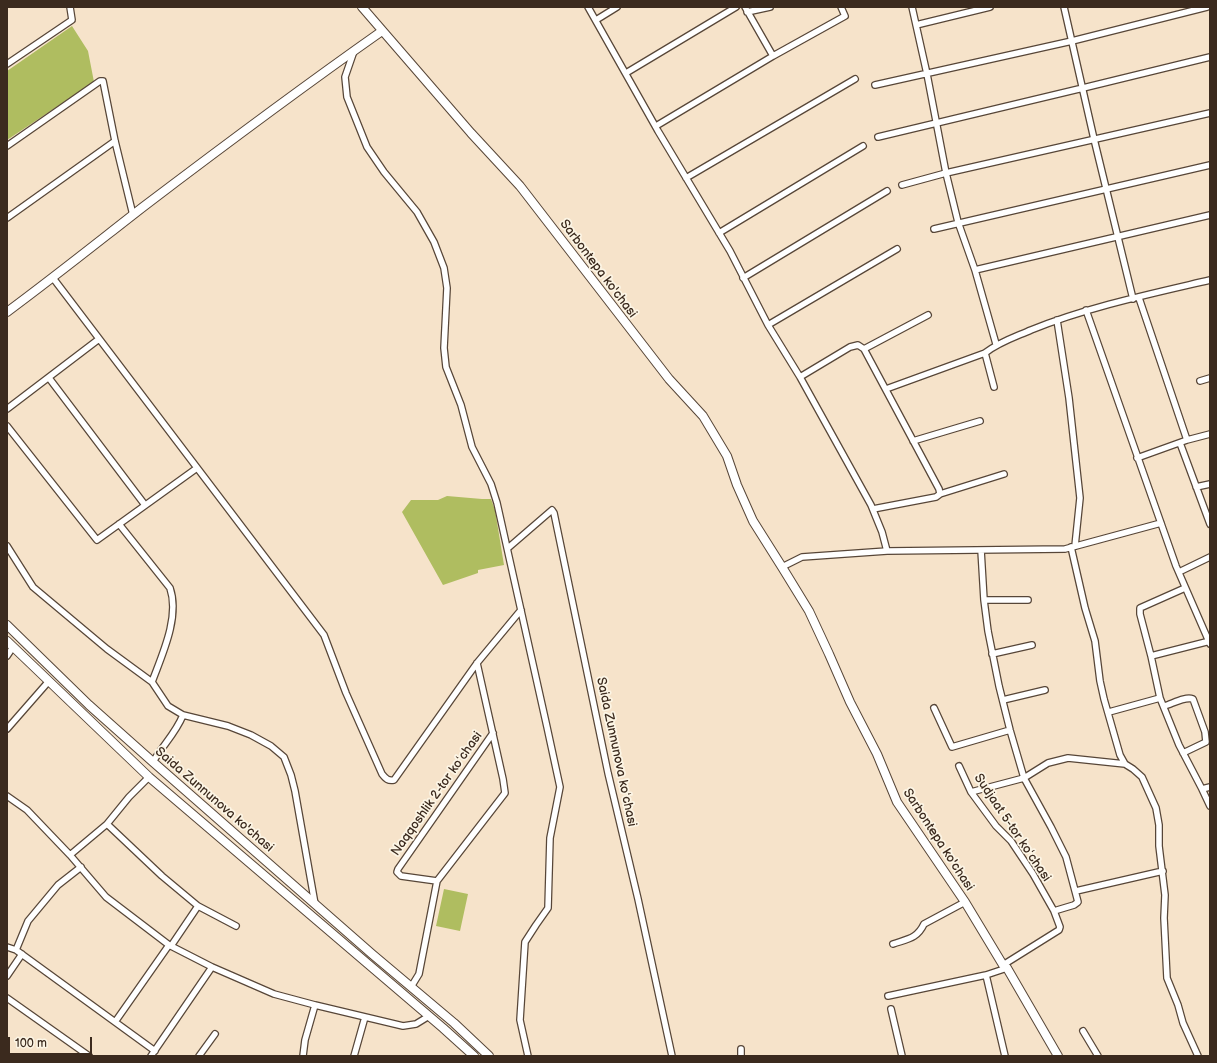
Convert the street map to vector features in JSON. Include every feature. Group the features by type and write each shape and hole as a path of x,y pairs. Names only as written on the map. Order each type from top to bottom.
{"street":[{"path":"7,64 72,20 70,7"},
{"name":"Sarbontepa ko'chasi","path":"362,7 520,186 669,379 703,416 727,456 737,485 753,521 809,611 897,802 965,902 1058,1056"},
{"path":"588,7 686,178 720,233 768,325 800,377 873,509 882,532 887,551"},
{"path":"596,20 617,7"},
{"path":"626,74 736,7"},
{"path":"770,7 746,10 773,56"},
{"path":"656,126 773,56 845,16 841,7"},
{"path":"912,7 937,122 946,172 958,222 975,270 996,344"},
{"path":"916,25 990,7"},
{"path":"1064,7 1118,237 1136,298 1179,414 1187,440"},
{"path":"875,85 1072,41 1208,7"},
{"path":"7,312 278,104 382,31"},
{"path":"354,50 345,77 347,97 367,147 384,172 417,212 434,242 444,268 447,288 444,348 446,367 461,405 472,447 491,484 497,503 548,727 560,787 550,838 548,908 525,942 520,1020 528,1056"},
{"path":"878,137 1210,57"},
{"path":"686,178 855,79"},
{"path":"7,146 100,81 103,81 115,142 133,215"},
{"path":"902,186 946,172 1210,113"},
{"path":"7,218 115,142"},
{"path":"720,233 863,146"},
{"path":"934,229 958,222 1210,165"},
{"path":"743,278 887,191"},
{"path":"975,270 1210,215"},
{"path":"768,325 897,249"},
{"path":"53,278 324,635 346,693 385,778 394,780 477,663 521,610"},
{"path":"886,389 985,353 996,344 1086,310 1210,280"},
{"path":"1086,310 1137,458 1179,572 1209,642 1151,656"},
{"path":"864,349 928,315"},
{"path":"1057,320 1069,398 1080,498 1073,547 1086,614 1095,641 1100,681 1120,755 1125,764"},
{"path":"7,409 99,339"},
{"path":"800,377 850,347 858,345 864,349 939,489 940,494"},
{"path":"985,353 994,387"},
{"path":"48,378 145,505"},
{"path":"1200,380 1210,378"},
{"path":"913,441 980,421"},
{"path":"7,426 97,540 197,468"},
{"path":"1137,458 1187,440 1210,434"},
{"path":"1180,443 1210,524"},
{"path":"873,509 936,497 940,494 1004,474"},
{"path":"1196,487 1210,484"},
{"name":"Saida Zunnunova koʻchasi","path":"508,548 552,510 554,513 608,772 638,899 672,1056"},
{"path":"782,567 802,557 887,551 1066,548 1161,523"},
{"path":"119,524 170,588 173,598 173,608 166,644 152,682"},
{"path":"7,546 33,587 107,649 152,682 168,706 183,715 228,726 251,735 271,746 284,758 291,774 295,791 315,904"},
{"path":"981,550 984,600 992,654 1010,730 1024,778 1066,857 1076,891 1078,902 1074,905 1054,911"},
{"path":"1179,572 1210,557"},
{"path":"1186,588 1140,608 1140,614 1160,698 1183,754 1210,806"},
{"path":"984,600 1028,600"},
{"name":"Saida Zunnunova ko'chasi","path":"7,625 89,705 372,954 454,1023 489,1056"},
{"name":"Saida Zunnunova ko'chasi","path":"7,641 149,777 406,996 474,1056"},
{"path":"992,654 1032,645"},
{"path":"7,656 13,647"},
{"path":"411,987 419,974 437,881 505,793 477,663"},
{"path":"7,729 49,681"},
{"path":"1003,700 1045,690"},
{"path":"1109,712 1160,698"},
{"path":"1164,706 1183,699 1193,699 1205,732 1206,742 1183,754"},
{"path":"934,708 952,747 1010,730"},
{"path":"153,762 161,748 180,723 183,715"},
{"name":"Naqqoshlik 2-tor koʻchasi","path":"437,881 401,876 397,872 493,733"},
{"path":"971,792 1024,778 1048,763 1068,758 1125,764 1142,777 1156,808 1159,825 1159,846 1165,895 1164,949 1167,978 1178,1005 1183,1023 1198,1056"},
{"name":"Sudjaat 5-tor koʻchasi","path":"959,766 971,792 996,826 1010,841 1033,874 1054,911 1060,927 1059,930 1005,966"},
{"path":"70,855 107,824 149,777"},
{"path":"1202,789 1210,787"},
{"path":"7,796 27,810 81,867 106,898 170,945 212,967 274,994 403,1026 416,1024 429,1016"},
{"path":"107,824 162,876 198,906 236,926"},
{"path":"16,950 28,921 58,885 81,867"},
{"path":"1076,891 1163,871"},
{"path":"893,944 916,936 924,924 965,902"},
{"path":"115,1022 198,906"},
{"path":"7,947 22,954 115,1022 153,1053 212,967"},
{"path":"7,976 22,954"},
{"path":"365,962 372,954"},
{"path":"888,996 986,975 1005,966"},
{"path":"986,975 1005,1056"},
{"path":"7,998 89,1056"},
{"path":"303,1056 305,1040 315,1005"},
{"path":"891,1009 902,1056"},
{"path":"354,1056 365,1017"},
{"path":"1083,1031 1098,1056"},
{"path":"199,1056 215,1034"},
{"path":"741,1050 741,1056"}],"green space":[{"path":"72,26 88,51 94,82 7,140 7,71"},
{"path":"447,496 491,499 495,510 504,565 478,570 478,573 443,585 402,512 411,500 438,500"},
{"path":"444,889 468,894 460,931 436,926"}]}
